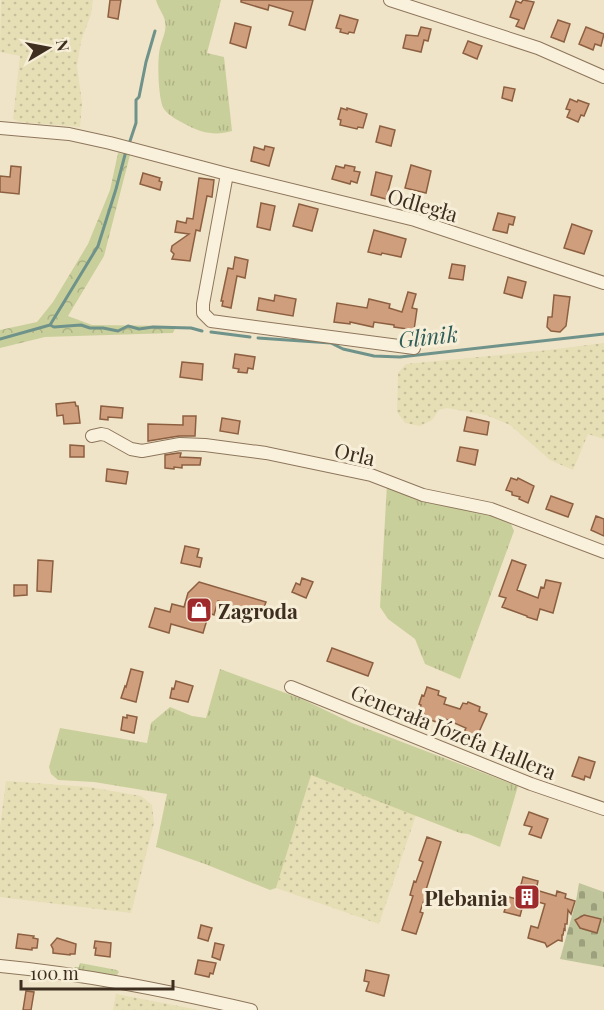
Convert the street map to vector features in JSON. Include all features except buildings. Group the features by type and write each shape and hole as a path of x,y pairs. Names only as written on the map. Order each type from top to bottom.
{"street":[{"path":"390,0 538,48 604,77"},
{"name":"Odległa","path":"0,128 69,134 416,220 604,283"},
{"path":"227,174 203,304 203,313 211,321 414,348"},
{"name":"Orla","path":"92,436 106,435 136,450 180,444 205,446 266,453 371,475 423,495 491,509 604,552"},
{"name":"Generała Józefa Hallera","path":"291,687 531,784 604,809"},
{"path":"0,966 70,974 206,999 251,1010"}],"shaded area":[{"path":"1,0 93,0 91,14 81,41 77,66 82,103 80,127 20,122 13,119 20,56 0,52"},
{"path":"604,343 604,439 588,434 573,470 550,460 510,425 486,415 447,408 439,410 432,420 420,426 405,423 397,412 398,373 406,364"},
{"path":"311,775 416,815 379,924 276,888"},
{"path":"6,781 89,787 141,796 152,805 154,823 131,913 0,897 0,827"},
{"path":"116,994 199,1010 113,1010"}],"green space":[{"path":"156,0 221,0 207,53 224,57 232,131 209,133 198,130 174,118 164,109 159,89 159,61 165,25"},
{"path":"118,153 130,155 104,256 68,316 92,325 176,326 173,333 45,337 0,348 0,330 37,322 53,302 88,244 110,190"},
{"path":"387,484 509,519 514,531 460,679 425,664 415,639 388,619 380,607"},
{"path":"220,669 302,699 352,723 518,786 500,847 311,775 276,888 270,890 156,847 167,794 94,782 58,780 51,774 49,767 60,728 147,743 151,723 170,707 192,716 206,718"},
{"path":"579,883 604,892 604,967 560,959"},
{"path":"80,963 119,972 115,978 75,971 74,967 79,967"}],"waterway":[{"name":"Glinik","path":"129,144 136,123 136,100 139,97 155,31"},
{"path":"50,325 98,246 126,151"},
{"name":"Glinik","path":"0,339 50,325 54,327 81,325 118,331 128,326 139,329 191,328 202,331"},
{"name":"Glinik","path":"211,332 250,337"},
{"name":"Glinik","path":"258,338 331,343 343,349 374,356 400,357 604,334"}],"place":[{"name":"Zagroda","path":"199,610"},
{"name":"Plebania","path":"527,897"}]}
